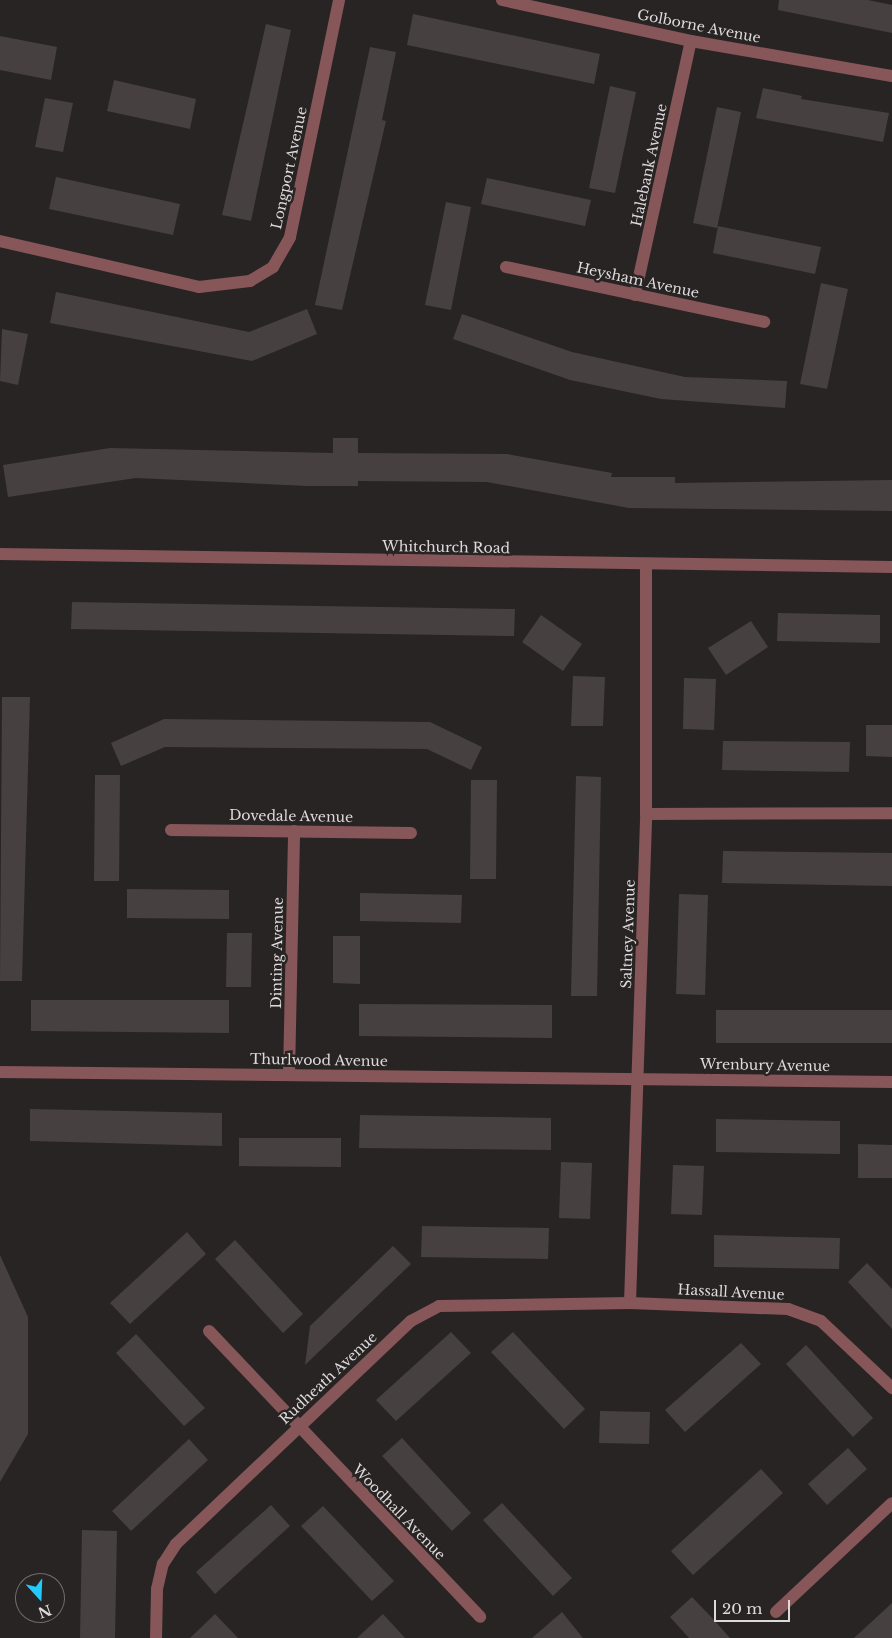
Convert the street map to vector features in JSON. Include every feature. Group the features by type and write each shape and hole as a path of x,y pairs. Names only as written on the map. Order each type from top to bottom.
{"street":[{"name":"Longport Avenue","path":"0,241 199,287 250,281 273,267 290,237 339,0"},
{"name":"Golborne Avenue","path":"502,0 691,41 892,76"},
{"name":"Halebank Avenue","path":"636,295 691,41"},
{"name":"Heysham Avenue","path":"506,267 764,322"},
{"name":"Whitchurch Road","path":"0,554 646,566 892,567"},
{"name":"Saltney Avenue","path":"630,1303 646,814 646,566"},
{"path":"646,814 892,813"},
{"name":"Dovedale Avenue","path":"171,830 411,833"},
{"name":"Dinting Avenue","path":"289,1075 294,832"},
{"name":"Thurlwood Avenue","path":"0,1072 638,1078"},
{"name":"Wrenbury Avenue","path":"638,1078 892,1082"},
{"name":"Hassall Avenue","path":"630,1303 788,1309 821,1322 892,1388"},
{"name":"Rudheath Avenue","path":"156,1638 157,1589 163,1564 176,1544 297,1427 411,1321 439,1306 630,1303"},
{"name":"Woodhall Avenue","path":"209,1332 297,1427 480,1617"},
{"path":"776,1612 892,1503"}],"building":[{"path":"779,0 868,0 892,5 892,33 778,10"},
{"path":"413,14 600,54 594,84 407,45"},
{"path":"266,24 291,30 251,221 222,215"},
{"path":"0,36 57,47 51,80 0,70"},
{"path":"370,47 396,52 382,120 386,121 342,310 315,305"},
{"path":"114,80 196,99 190,129 107,111"},
{"path":"610,86 636,92 615,193 589,188"},
{"path":"763,88 802,96 801,99 889,113 883,142 756,118"},
{"path":"45,98 73,103 63,152 35,147"},
{"path":"717,107 741,112 717,228 693,223"},
{"path":"56,177 180,204 173,235 49,209"},
{"path":"487,178 591,200 585,226 481,204"},
{"path":"446,202 471,207 451,310 425,305"},
{"path":"718,226 821,247 815,274 713,253"},
{"path":"821,283 848,289 827,389 800,384"},
{"path":"56,292 249,332 307,309 317,334 252,361 50,323"},
{"path":"462,314 572,352 685,377 787,381 785,408 661,399 570,380 453,339"},
{"path":"2,329 28,334 18,385 0,381"},
{"path":"333,438 358,438 358,453 507,454 612,473 611,477 675,477 675,483 892,480 892,511 629,508 487,482 358,481 358,486 307,486 136,478 8,497 3,465 110,448 333,453"},
{"path":"72,602 515,609 514,636 71,629"},
{"path":"778,613 880,615 880,643 777,641"},
{"path":"541,615 582,644 563,671 522,642"},
{"path":"751,621 768,647 726,675 708,648"},
{"path":"573,676 605,677 603,726 571,726"},
{"path":"684,678 716,679 714,730 683,729"},
{"path":"2,697 30,697 22,981 0,981"},
{"path":"164,719 430,722 482,747 471,770 427,749 165,747 121,766 111,743"},
{"path":"866,725 892,725 892,757 866,756"},
{"path":"723,741 850,742 849,772 722,770"},
{"path":"95,775 120,775 119,881 94,881"},
{"path":"576,776 601,777 597,996 571,996"},
{"path":"471,780 497,780 496,879 470,879"},
{"path":"723,851 892,853 892,886 722,883"},
{"path":"127,889 229,890 229,919 127,918"},
{"path":"360,893 462,895 461,923 360,921"},
{"path":"679,894 708,895 705,995 676,994"},
{"path":"227,933 252,933 251,987 226,987"},
{"path":"333,936 360,936 360,984 333,983"},
{"path":"31,1000 229,1000 229,1033 31,1031"},
{"path":"359,1004 552,1005 552,1038 359,1036"},
{"path":"716,1010 892,1010 892,1043 716,1043"},
{"path":"30,1109 222,1113 222,1146 30,1141"},
{"path":"360,1115 551,1118 551,1150 359,1148"},
{"path":"716,1119 840,1121 840,1154 716,1152"},
{"path":"239,1138 341,1138 341,1167 239,1166"},
{"path":"858,1144 892,1145 892,1178 858,1178"},
{"path":"561,1162 592,1163 590,1219 559,1218"},
{"path":"673,1165 704,1166 702,1215 671,1214"},
{"path":"422,1226 549,1228 548,1259 421,1257"},
{"path":"187,1232 206,1254 130,1324 110,1303"},
{"path":"714,1235 840,1238 839,1269 714,1267"},
{"path":"235,1240 303,1314 283,1333 215,1259"},
{"path":"393,1246 411,1264 305,1365 310,1326"},
{"path":"0,1255 28,1317 28,1434 0,1482"},
{"path":"867,1263 892,1289 892,1329 848,1282"},
{"path":"451,1332 471,1353 396,1421 376,1400"},
{"path":"513,1332 585,1409 564,1429 491,1352"},
{"path":"136,1334 205,1408 184,1426 116,1353"},
{"path":"741,1343 761,1364 685,1432 665,1410"},
{"path":"806,1345 873,1418 853,1437 786,1364"},
{"path":"600,1411 650,1412 649,1444 599,1443"},
{"path":"402,1438 471,1513 452,1531 382,1456"},
{"path":"189,1439 208,1460 131,1531 112,1511"},
{"path":"848,1448 867,1469 827,1505 808,1484"},
{"path":"761,1469 783,1493 693,1575 671,1551"},
{"path":"502,1503 572,1578 553,1596 483,1520"},
{"path":"271,1505 290,1526 215,1594 196,1572"},
{"path":"323,1506 394,1581 372,1601 301,1526"},
{"path":"82,1530 117,1531 115,1638 80,1638"},
{"path":"692,1597 730,1638 689,1638 670,1617"},
{"path":"892,1603 892,1638 854,1638"},
{"path":"562,1612 583,1638 532,1638"},
{"path":"215,1614 238,1638 190,1638"},
{"path":"383,1614 405,1638 357,1638"}]}
